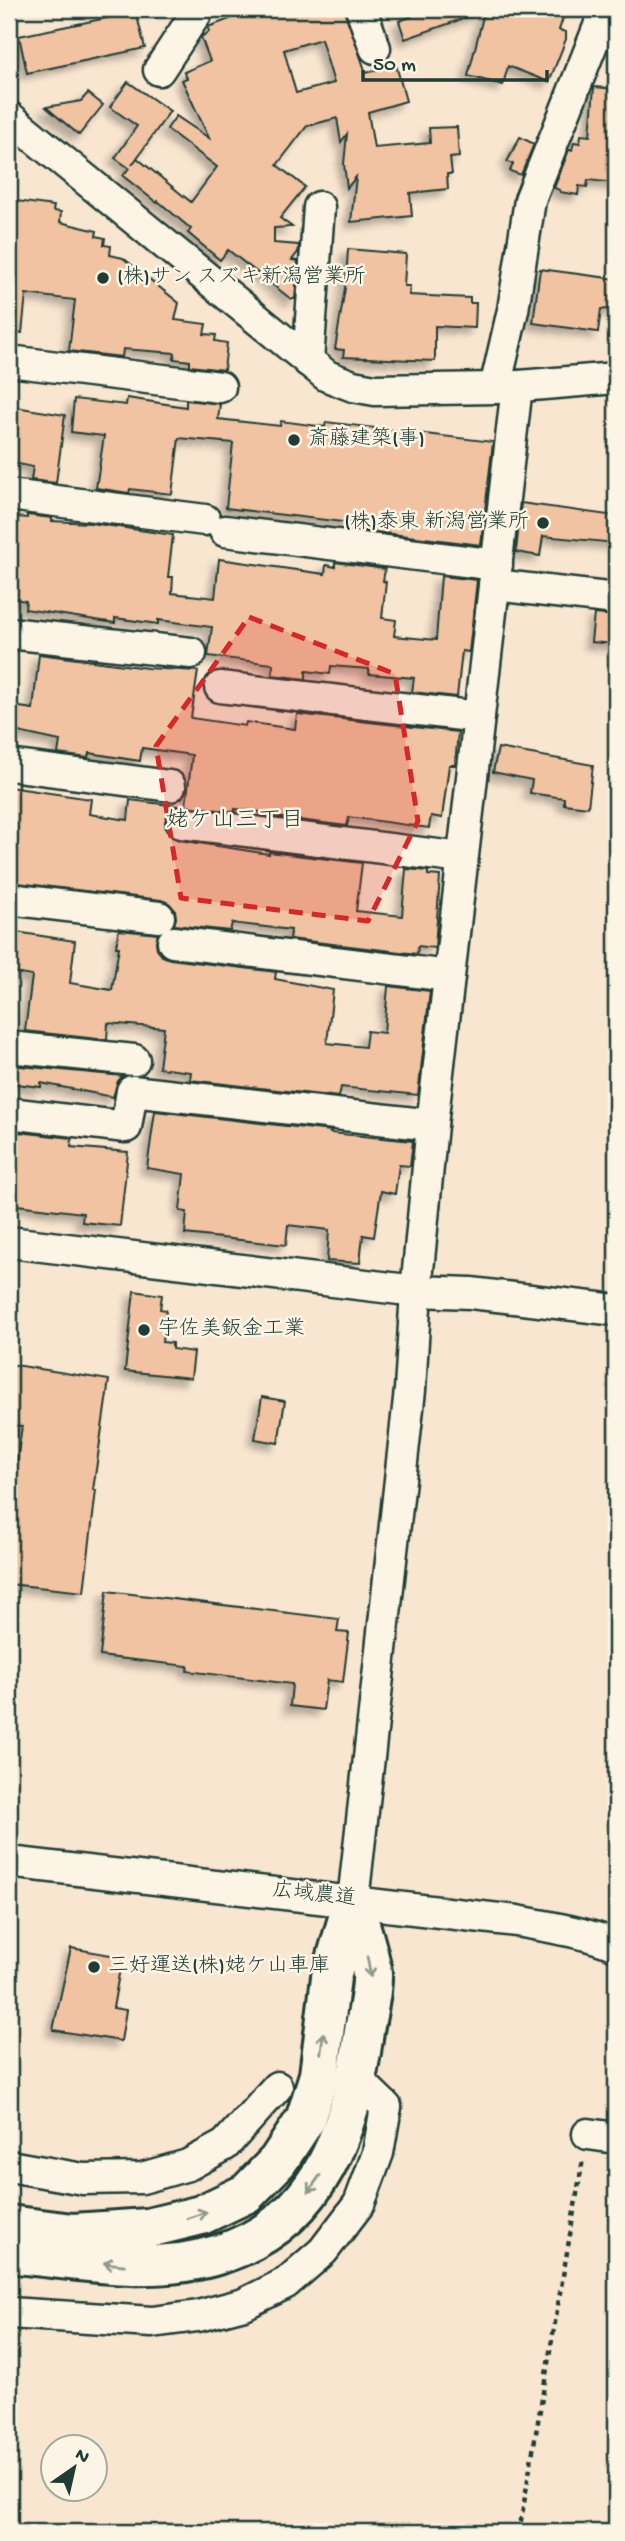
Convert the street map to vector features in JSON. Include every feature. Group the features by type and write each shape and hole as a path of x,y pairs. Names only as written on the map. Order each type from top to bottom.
{"highway":[{"path":"9,2253 129,2265 178,2263 220,2254 258,2237 292,2211 315,2186 336,2148 358,2080 372,1974 353,1901"},
{"path":"9,2225 73,2233 148,2228 201,2215 247,2193 278,2161 305,2120 319,2075 331,1977 353,1901"}],"street":[{"path":"159,70 199,9"},
{"path":"361,9 375,48"},
{"path":"353,1901 410,1390 416,1291 432,1125 496,575 513,310 530,200 606,9"},
{"path":"9,117 327,376 353,386 375,390 506,387 616,377"},
{"path":"308,361 319,206"},
{"path":"9,361 220,387"},
{"path":"9,495 215,526 616,598"},
{"path":"9,633 191,653"},
{"path":"220,687 479,717"},
{"path":"9,765 170,786"},
{"path":"182,823 462,858"},
{"path":"9,899 166,929 449,976"},
{"path":"9,1046 134,1060"},
{"path":"9,1114 126,1127 132,1091 432,1125"},
{"path":"9,1242 416,1291 471,1293 616,1311"},
{"name":"広域農道","path":"9,1862 527,1923 599,1938 616,1945"},
{"path":"9,2313 152,2322 198,2316 244,2304 286,2283 323,2251 359,2204 378,2153 386,2107 358,2080"},
{"path":"9,2166 83,2179 142,2178 188,2165 225,2145 276,2087"}],"path":[{"path":"519,2532 602,2136"}],"highlighted area":[{"path":"249,617 395,674 418,821 368,921 181,898 156,746"}],"building":[{"path":"257,9 344,9 366,73 396,65 406,101 368,112 374,148 430,143 429,128 457,127 459,157 450,158 452,174 447,174 448,189 410,193 412,216 351,222 356,177 347,188 344,164 347,134 341,142 337,118 307,126 277,165 305,187 280,218 292,227 274,228 274,243 299,245 292,260 298,261 295,299 291,299 228,250 220,260 188,233 191,229 123,176 129,168 115,158 137,126 110,107 128,82 170,111 132,165 137,158 191,202 217,167 167,129 176,116 209,138 182,80 187,78 184,72 210,61 201,37 209,32 208,27","holes":["321,39 334,83 296,93 284,50"]},
{"path":"405,9 482,9 482,12 405,39 399,21 411,17"},
{"path":"485,9 566,9 559,30 566,32 566,39 549,82 508,66 503,85 468,76"},
{"path":"136,12 145,48 27,73 19,36"},
{"path":"594,87 616,89 616,183 588,180 587,187 579,186 578,195 560,192 554,188 569,150 572,150 574,142 580,143 581,135 590,136"},
{"path":"88,93 103,105 79,135 46,107 81,101"},
{"path":"520,137 534,144 521,175 510,171 513,164 507,162"},
{"path":"9,200 54,206 53,211 61,212 60,222 97,231 96,236 105,238 104,245 111,246 110,255 123,258 179,303 175,320 206,324 204,334 216,335 215,341 227,343 224,370 190,366 190,361 174,359 175,353 123,349 122,357 69,351 75,300 26,294 22,333 9,332"},
{"path":"348,249 406,254 404,286 410,286 409,295 470,298 470,303 476,303 475,328 435,326 435,361 343,357 344,350 335,349 346,282"},
{"path":"540,269 616,279 616,305 614,310 601,309 598,332 533,323"},
{"path":"127,398 186,407 186,400 220,404 218,419 280,426 281,421 325,427 326,422 493,442 481,545 359,530 360,524 226,508 233,443 179,438 172,494 130,489 129,493 96,488 104,436 71,432 74,399 126,405"},
{"path":"9,406 65,415 56,483 31,480 33,467 9,462"},
{"path":"521,503 616,516 616,543 543,536 540,556 516,552"},
{"path":"27,515 52,518 52,521 91,523 173,535 168,577 173,577 172,593 215,598 219,559 325,574 326,565 335,567 335,562 385,569 382,618 396,620 394,636 436,640 441,576 477,580 469,652 462,651 457,697 412,692 414,678 369,674 369,669 331,666 330,674 306,671 306,679 272,675 273,664 208,656 212,627 115,618 115,623 25,609 26,601 9,598 9,516 27,518"},
{"path":"594,614 616,616 616,644 591,642"},
{"path":"39,654 147,668 198,671 191,718 245,726 246,722 295,729 297,714 458,732 455,765 449,765 442,818 431,816 429,828 349,817 347,826 235,809 235,812 186,806 192,755 142,748 140,761 89,753 88,758 58,754 60,741 9,730 13,706 33,709"},
{"path":"498,748 593,765 588,807 564,804 564,798 530,793 532,780 493,772"},
{"path":"9,787 91,799 89,814 128,820 130,800 178,806 169,812 165,822 166,830 179,840 269,854 362,863 356,911 402,916 406,869 428,871 428,875 440,876 435,948 418,946 417,954 290,939 291,930 232,923 230,931 174,925 175,910 169,903 161,900 9,882"},
{"path":"119,930 158,934 157,949 162,956 170,959 276,972 275,979 333,990 327,1043 365,1047 367,1031 384,1033 388,986 430,991 418,1095 341,1087 339,1097 190,1080 191,1072 159,1068 164,1028 108,1023 107,1040 25,1031 32,976 9,972 9,931 75,941 70,983 112,990"},
{"path":"9,1065 123,1076 118,1081 113,1097 41,1083 41,1087 9,1083"},
{"path":"155,1111 413,1141 410,1166 399,1165 395,1194 381,1191 374,1237 363,1235 360,1263 327,1261 329,1230 288,1225 286,1245 185,1234 187,1212 180,1211 184,1174 147,1168"},
{"path":"9,1131 72,1138 71,1147 128,1152 120,1226 82,1222 83,1213 9,1204"},
{"name":"宇佐美鈑金工業","path":"134,1291 162,1295 160,1309 166,1310 162,1342 172,1343 172,1349 194,1352 191,1378 125,1371"},
{"path":"9,1364 109,1380 93,1490 96,1490 84,1592 9,1584 9,1480 14,1481 22,1426 9,1425"},
{"path":"262,1397 285,1401 278,1443 255,1439"},
{"path":"107,1591 339,1619 337,1632 349,1633 343,1682 327,1680 323,1710 290,1706 292,1684 187,1671 188,1666 100,1656"},
{"path":"71,1948 122,1957 113,2008 126,2010 121,2041 53,2030"}],"place":[{"name":"(株)サン スズキ新潟営業所","path":"103,278"},
{"name":"斎藤建築(事)","path":"294,440"},
{"name":"(株)泰東 新潟営業所","path":"543,523"},
{"name":"宇佐美鈑金工業","path":"144,1330"},
{"name":"三好運送(株)姥ケ山車庫","path":"94,1967"}],"district":[{"name":"姥ケ山三丁目","path":"235,821"}]}
